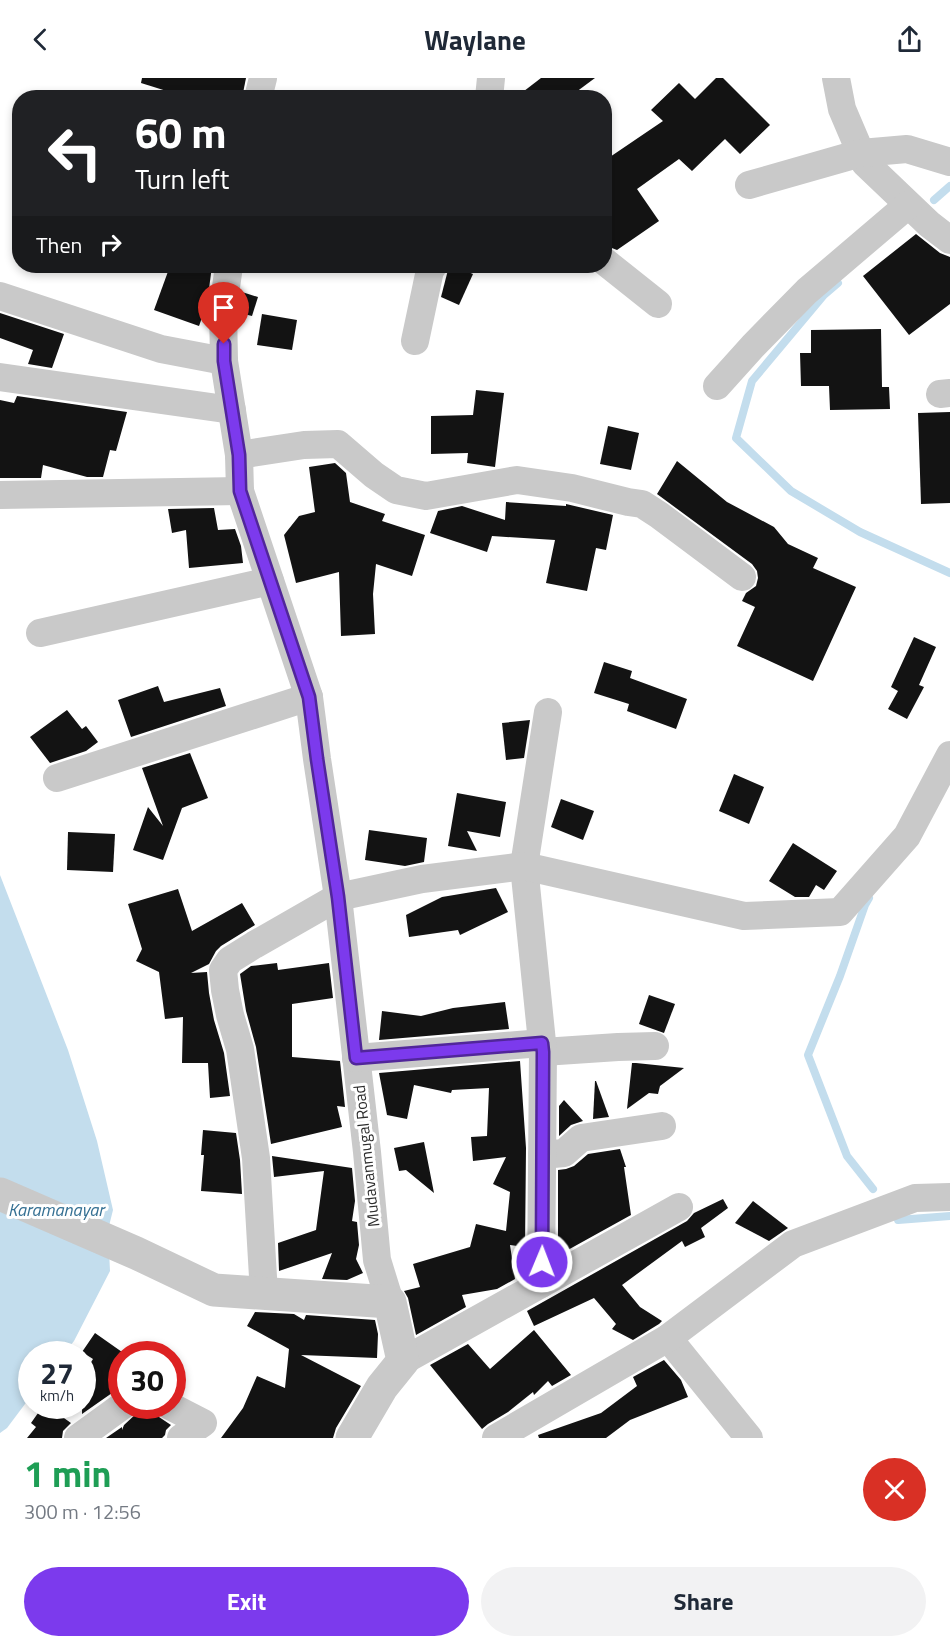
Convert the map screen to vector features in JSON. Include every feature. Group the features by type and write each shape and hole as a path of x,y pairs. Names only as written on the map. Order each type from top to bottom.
{"street":[{"path":"836,78 842,110 866,163 929,224 950,240"},
{"path":"748,184 861,153 907,149 950,162"},
{"path":"717,386 807,291 908,204"},
{"path":"612,267 658,304"},
{"name":"Mudavanmugal Road","path":"228,273 223,308 224,361 239,455 240,491 309,697 338,897 377,1260 390,1302"},
{"path":"416,341 429,273"},
{"path":"0,296 161,349 224,361"},
{"path":"0,377 232,410"},
{"path":"239,455 304,445 338,444 374,475 396,490 426,496 517,480 572,488 642,504 742,577"},
{"path":"0,495 240,491"},
{"path":"40,633 270,581"},
{"path":"57,778 309,697"},
{"path":"541,1284 543,1048 524,866 548,712"},
{"path":"264,1294 256,1158 240,1049 230,1015 223,970 230,960 338,897 422,879 524,866 744,916 840,912 907,836 950,755"},
{"path":"356,1058 543,1048 655,1046"},
{"path":"542,1155 564,1153 581,1138 662,1126"},
{"path":"0,1194 132,1251 214,1290 390,1302 403,1361"},
{"path":"496,1438 668,1338 793,1244 915,1198 950,1197"},
{"path":"352,1438 382,1387 403,1361 679,1207"},
{"path":"668,1338 749,1438"},
{"path":"78,1438 108,1416"},
{"path":"181,1419 192,1431"}],"water":[{"name":"Karamanayar","path":"0,875 68,1050 97,1141 113,1210 108,1230 110,1271 74,1341 18,1341 18,1413 0,1433"}],"building":[{"path":"142,78 246,78 244,90 163,90 141,83"},
{"path":"541,78 595,78 579,90 525,90"},
{"path":"716,78 723,78 770,125 740,154 725,139 692,171 679,159 637,189 659,221 617,250 612,248 612,156 663,121 651,110 679,83 695,99"},
{"path":"916,234 940,253 950,257 950,304 909,335 863,276"},
{"path":"167,273 211,273 207,304 199,326 154,310"},
{"path":"447,273 473,274 459,305 441,297"},
{"path":"242,292 258,297 252,316 240,313"},
{"path":"0,313 64,334 52,368 28,364 33,350 0,338"},
{"path":"262,314 297,320 292,350 257,345"},
{"path":"881,329 882,387 889,387 890,409 830,410 829,386 801,386 800,353 811,353 811,330"},
{"path":"476,390 504,393 495,467 467,463 468,453 431,454 431,416 473,415"},
{"path":"17,396 127,412 116,451 110,450 103,477 87,477 43,465 41,478 0,478 0,400 14,403"},
{"path":"950,412 950,503 921,504 918,413"},
{"path":"608,426 639,433 631,470 600,464"},
{"path":"677,461 727,502 774,527 788,544 818,558 813,568 856,587 813,681 737,646 755,607 742,601 746,593 756,586 757,571 752,564 657,494"},
{"path":"335,463 346,473 350,502 385,514 382,521 425,535 412,576 376,564 373,594 375,634 341,636 339,572 296,583 284,535 299,516 315,512 309,467"},
{"path":"506,502 566,506 566,504 613,515 606,550 596,548 587,591 546,583 555,540 492,536 487,552 430,533 438,511 462,506 505,520"},
{"path":"214,508 218,530 235,529 241,546 243,563 189,568 186,530 172,533 168,509"},
{"path":"914,637 936,647 919,685 924,687 907,719 888,709 898,691 891,687"},
{"path":"604,662 632,671 630,678 687,699 676,729 627,711 629,704 594,693"},
{"path":"158,686 164,702 220,688 226,706 131,737 118,700"},
{"path":"67,710 82,729 86,726 98,742 86,751 50,763 30,737"},
{"path":"530,720 524,758 506,760 502,723"},
{"path":"190,753 208,798 182,808 163,860 133,850 148,807 163,826 142,768"},
{"path":"734,774 764,787 749,824 719,811"},
{"path":"457,793 506,802 500,837 467,831 477,851 448,846"},
{"path":"561,799 594,811 583,840 551,827"},
{"path":"369,830 427,838 424,862 405,866 365,860"},
{"path":"68,832 115,834 113,872 67,870"},
{"path":"793,843 837,871 824,890 816,885 809,897 795,897 769,881"},
{"path":"496,888 508,912 460,935 458,930 409,937 406,915 442,897"},
{"path":"178,889 192,931 242,903 255,925 221,946 209,964 191,973 207,972 214,1020 224,1053 230,1096 210,1098 208,1063 182,1063 183,1017 165,1019 159,972 136,961 142,949 128,904"},
{"path":"277,963 278,970 329,963 333,998 292,1004 292,1057 340,1061 345,1107 337,1106 342,1127 271,1144 256,1047 246,1011 240,974 251,966"},
{"path":"649,995 675,1004 664,1033 639,1024"},
{"path":"505,1002 509,1029 379,1040 382,1011 421,1016 453,1008"},
{"path":"520,1061 526,1148 525,1247 510,1245 515,1279 497,1289 462,1295 466,1307 416,1335 408,1298 404,1291 420,1287 413,1264 470,1247 476,1224 506,1231 510,1192 493,1184 506,1157 473,1161 471,1137 487,1136 489,1088 452,1090 451,1093 414,1085 407,1119 387,1115 379,1073"},
{"path":"632,1063 684,1068 660,1086 658,1094 649,1093 627,1109"},
{"path":"596,1081 609,1117 593,1119"},
{"path":"564,1100 583,1121 571,1125 559,1136 559,1106"},
{"path":"203,1130 236,1133 242,1194 201,1191 204,1155 201,1155"},
{"path":"424,1142 434,1193 406,1170 399,1171 394,1148"},
{"path":"620,1149 626,1167 624,1167 631,1215 566,1251 558,1250 558,1170 574,1166 588,1154"},
{"path":"272,1156 352,1168 355,1201 352,1221 357,1222 359,1245 356,1259 363,1273 347,1280 322,1279 332,1253 279,1271 278,1243 316,1230 324,1171 274,1177"},
{"path":"723,1199 728,1208 701,1228 705,1237 685,1247 682,1241 622,1285 640,1307 662,1321 659,1324 633,1340 612,1329 616,1324 594,1298 534,1326 527,1311 687,1221 694,1213"},
{"path":"753,1201 788,1228 769,1241 735,1223"},
{"path":"255,1312 294,1314 304,1320 306,1315 375,1320 378,1334 377,1358 301,1355 361,1386 336,1428 333,1438 221,1438 243,1408 257,1376 285,1388 289,1349 247,1326"},
{"path":"534,1330 571,1375 552,1386 548,1381 534,1395 533,1392 482,1429 430,1365 468,1344 490,1369"},
{"path":"95,1333 108,1342 108,1396 96,1404 96,1341 90,1341"},
{"path":"664,1360 681,1380 688,1397 630,1420 606,1438 539,1438 538,1435 601,1413 637,1386 633,1377"},
{"path":"34,1419 65,1419 71,1423 63,1431 62,1438 27,1438 36,1427 31,1423"},
{"path":"130,1419 162,1419 171,1425 162,1438 106,1438 122,1427 122,1430"}],"waterway":[{"path":"934,200 950,186"},
{"path":"838,283 824,295 752,381 736,438 791,491 860,532 950,573"},
{"path":"869,898 808,1055 847,1156 873,1189"},
{"path":"898,1220 950,1216"}],"route":[{"path":"224,344 224,361 239,455 240,491 309,697 338,897 356,1058 542,1043 542,1262"}]}
